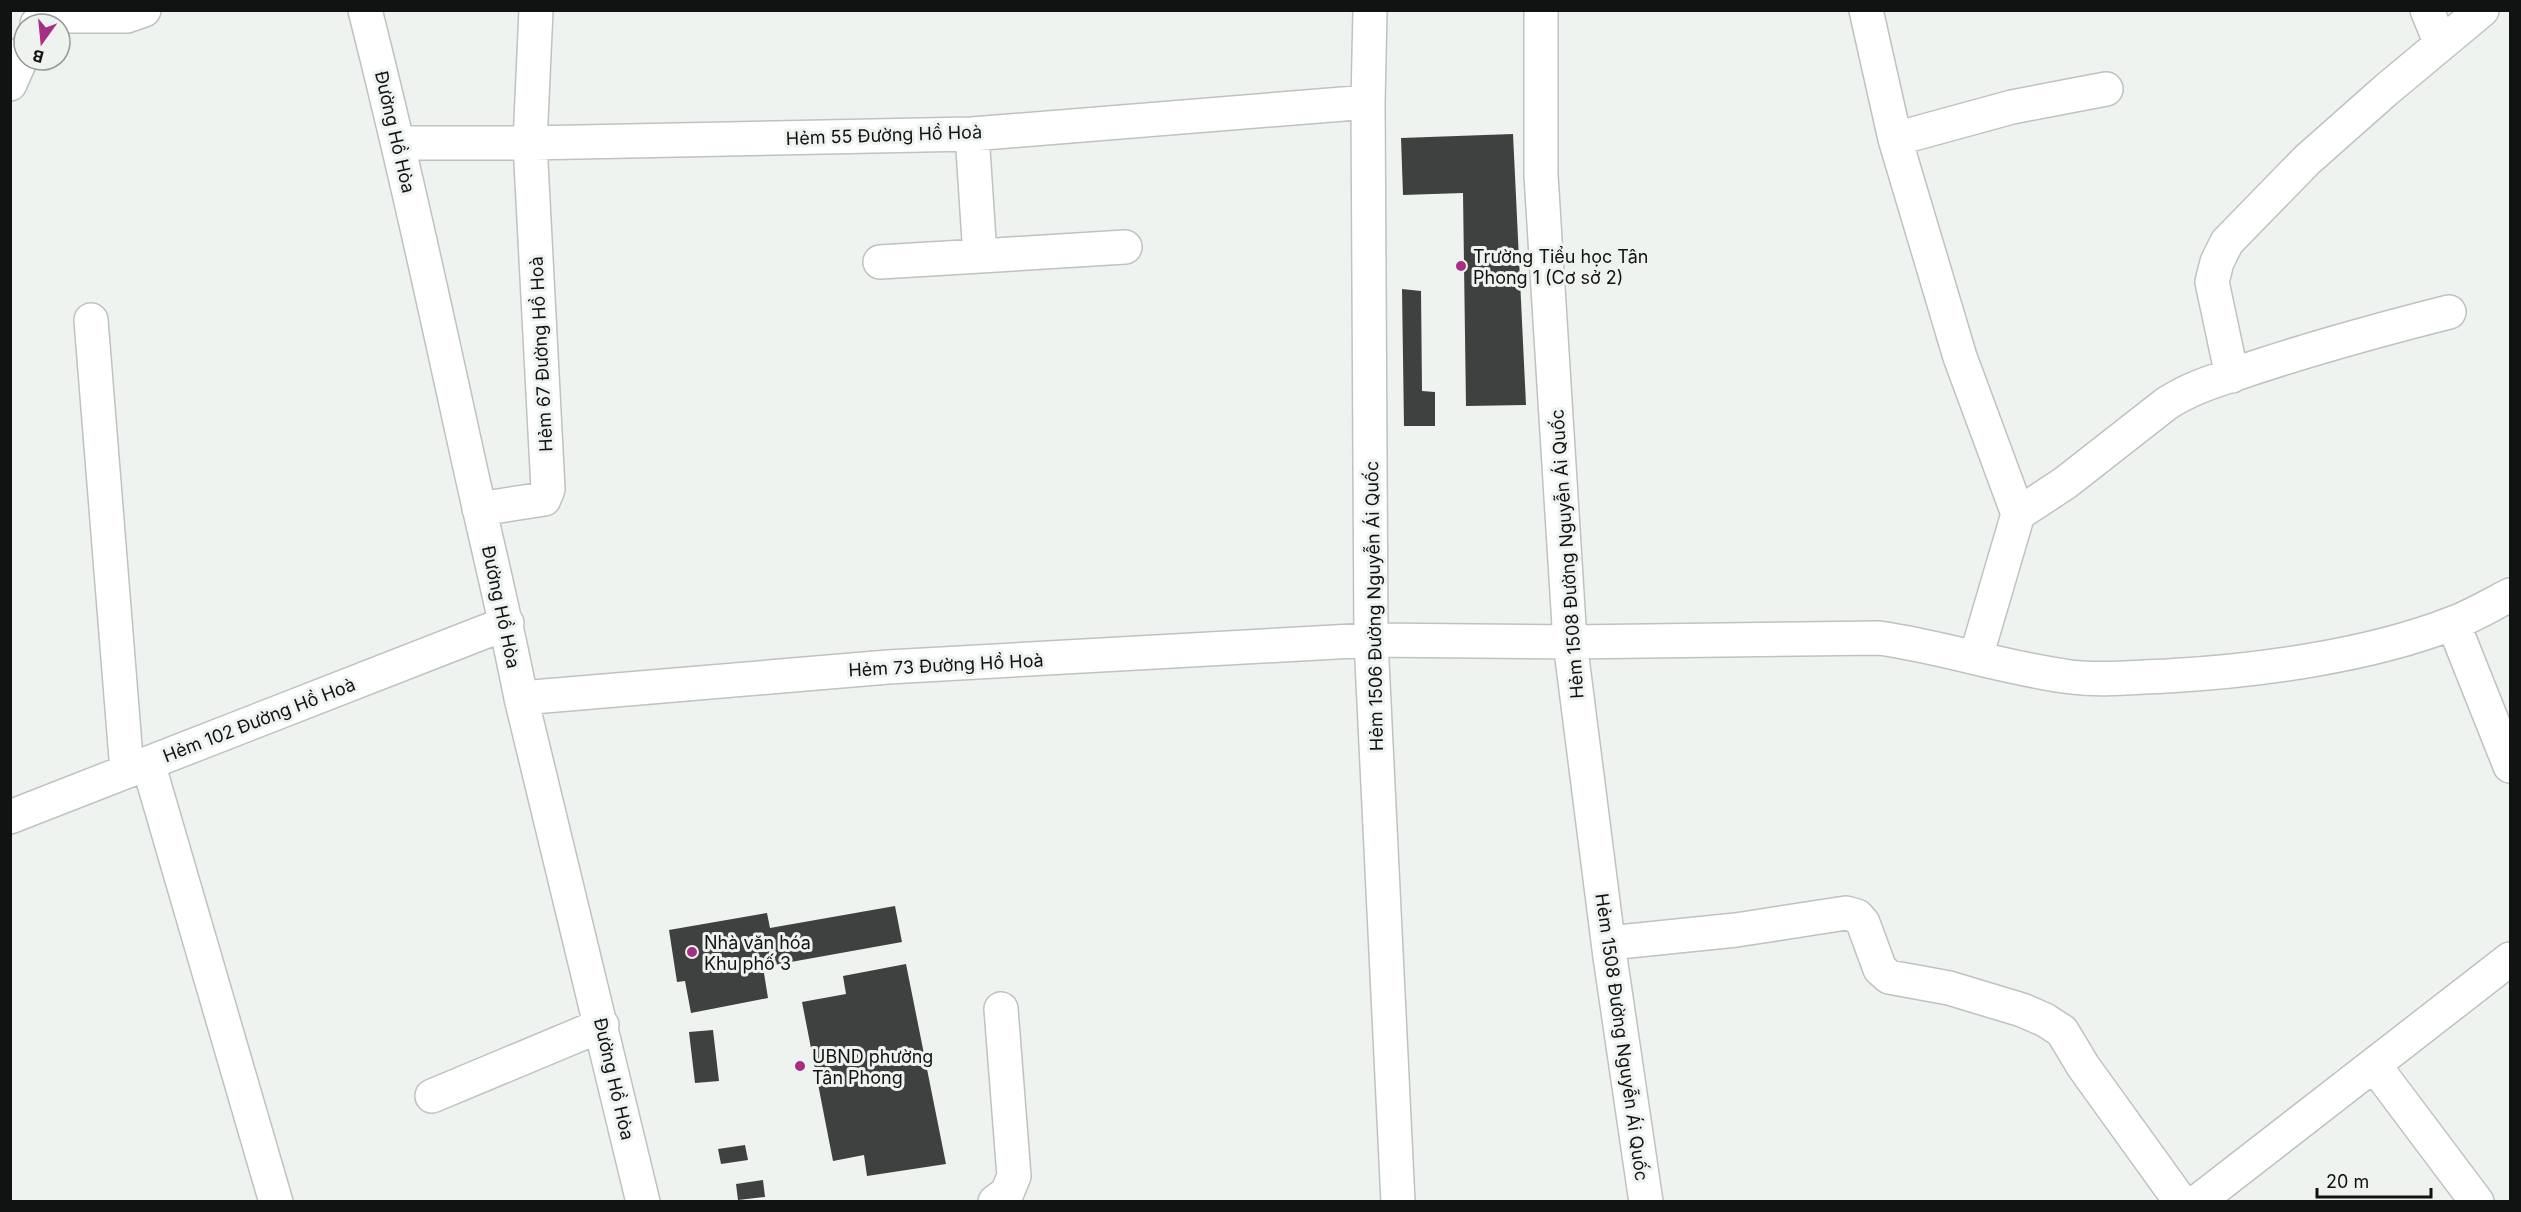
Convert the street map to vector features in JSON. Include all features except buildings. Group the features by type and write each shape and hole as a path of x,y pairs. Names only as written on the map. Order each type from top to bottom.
{"street":[{"path":"72,16 127,16 144,10"},
{"name":"Đường Hồ Hòa","path":"365,10 399,143 479,509 507,623 521,698 643,1202"},
{"path":"530,143 536,10"},
{"name":"Hẻm 1506 Đường Nguyễn Ái Quốc","path":"1370,10 1368,102 1371,640 1398,1202"},
{"name":"Hẻm 1508 Đường Nguyễn Ái Quốc","path":"1540,10 1541,175 1570,642 1609,943 1646,1202"},
{"path":"1866,10 1895,139 1960,357 2018,514 1976,657"},
{"path":"2427,10 2441,44"},
{"path":"2232,376 2212,282 2217,262 2227,242 2307,160 2482,10"},
{"path":"1895,139 2012,107 2106,89"},
{"name":"Hẻm 55 Đường Hồ Hoà","path":"399,143 530,143 972,134 1368,102"},
{"path":"972,134 980,256"},
{"name":"Hẻm 67 Đường Hồ Hoà","path":"479,509 544,498 548,489 530,143"},
{"path":"880,262 1125,247"},
{"path":"2018,514 2065,483 2183,393 2361,334 2449,312"},
{"path":"91,320 138,767 276,1202"},
{"name":"Hẻm 73 Đường Hồ Hoà","path":"521,698 888,667 1371,640 1570,642 1879,638 2071,677 2107,679 2218,673 2296,662 2383,645 2453,623 2511,595"},
{"name":"Hẻm 102 Đường Hồ Hoà","path":"10,817 507,623"},
{"path":"2453,623 2511,766"},
{"path":"1609,943 1736,930 1846,914 1857,916 1863,923 1880,969 1889,977 1949,988 2022,1010 2045,1020 2062,1031 2083,1066 2181,1202"},
{"path":"2197,1202 2511,959"},
{"path":"995,1202 1007,1193 1014,1176 1001,1009"},
{"path":"432,1096 602,1025"},
{"path":"2374,1065 2477,1202"}],"place":[{"name":"Trường Tiểu học Tân Phong 1 (Cơ sở 2)","path":"1461,266"},
{"name":"Nhà văn hóa Khu phố 3","path":"692,952"},
{"name":"UBND phường Tân Phong","path":"800,1066"}]}
